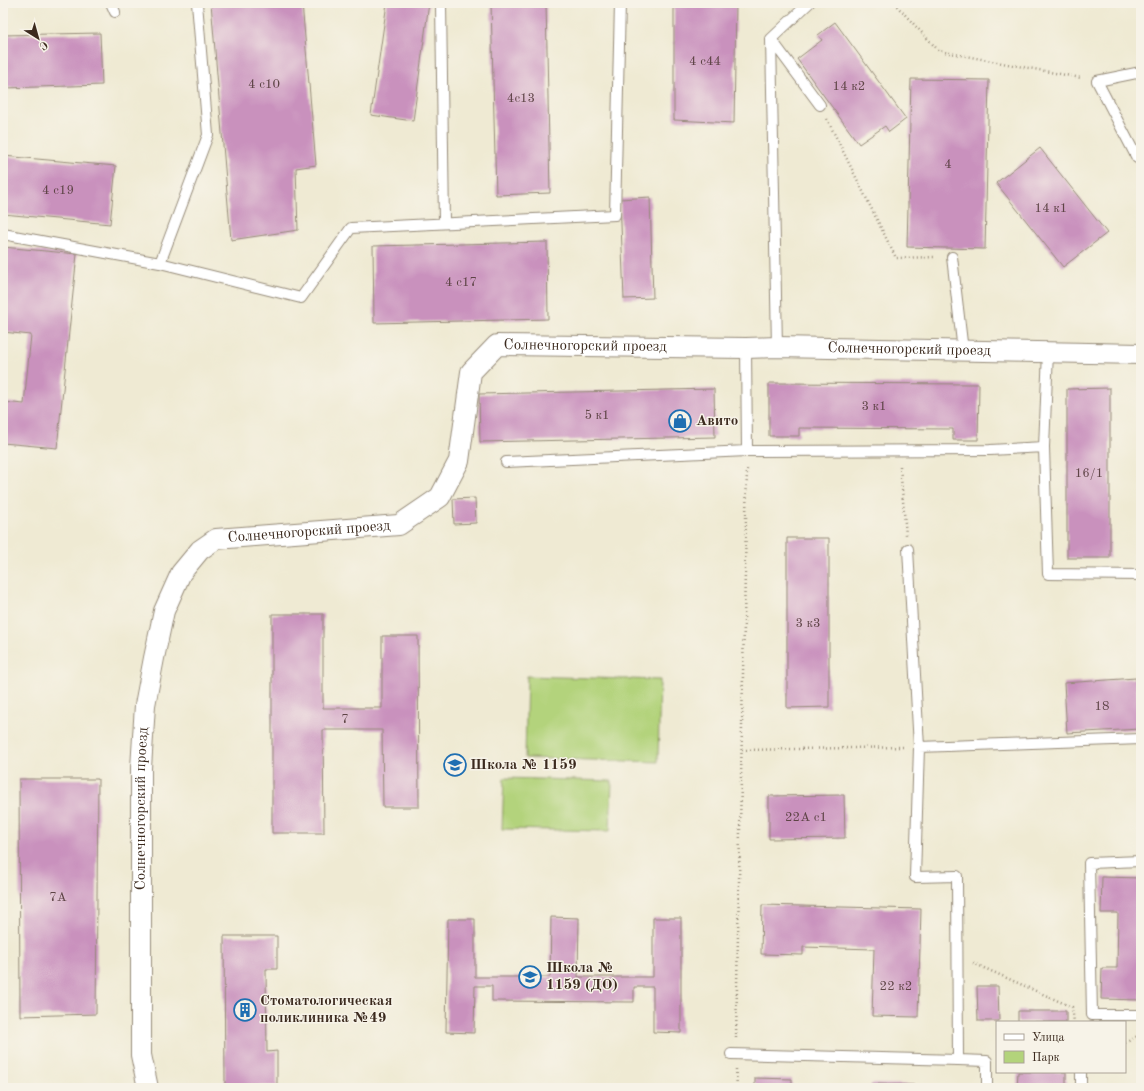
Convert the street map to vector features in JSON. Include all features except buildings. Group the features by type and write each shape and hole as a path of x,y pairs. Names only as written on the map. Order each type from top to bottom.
{"street":[{"name":"Солнечногорский проезд","path":"148,1088 142,1055 141,768 145,705 164,611 182,573 200,550 216,539 399,525 440,497 459,461 471,372 497,344 746,348 777,347 1141,354"}],"lane":[{"path":"160,263 208,135 197,3"},
{"path":"441,3 444,224"},
{"path":"3,234 160,263 301,298 351,228 616,215 620,3"},
{"path":"777,347 771,39 809,3"},
{"path":"771,39 820,105"},
{"path":"1137,158 1098,81 1141,72"},
{"path":"952,257 963,351"},
{"path":"746,348 747,451"},
{"path":"1048,352 1044,447 1048,574 1141,575"},
{"path":"506,462 747,451 990,450 1044,447"},
{"path":"908,549 919,747 915,877 957,876 958,1060"},
{"path":"919,747 1141,739"},
{"path":"1141,861 1089,863 1092,1015 1141,1015"},
{"path":"733,1054 987,1061 987,1088"},
{"path":"1081,1073 1081,1088"}],"path":[{"path":"894,3 939,51 1098,81"},
{"path":"820,105 896,258 952,257"},
{"path":"898,450 908,549"},
{"path":"737,1088 733,1054 742,750 747,451"},
{"path":"742,750 919,747"},
{"path":"958,957 1072,1007 1074,1021"},
{"path":"1126,1042 1141,1034"}],"green space":[{"path":"527,676 660,680 658,762 525,758"},
{"path":"504,778 612,781 610,831 502,829"}],"place":[{"name":"Авито","path":"680,421"},
{"name":"Школа № 1159","path":"455,765"},
{"name":"Школа № 1159 (ДО)","path":"530,977"},
{"name":"Стоматологическая поликлиника №49","path":"245,1010"}]}
